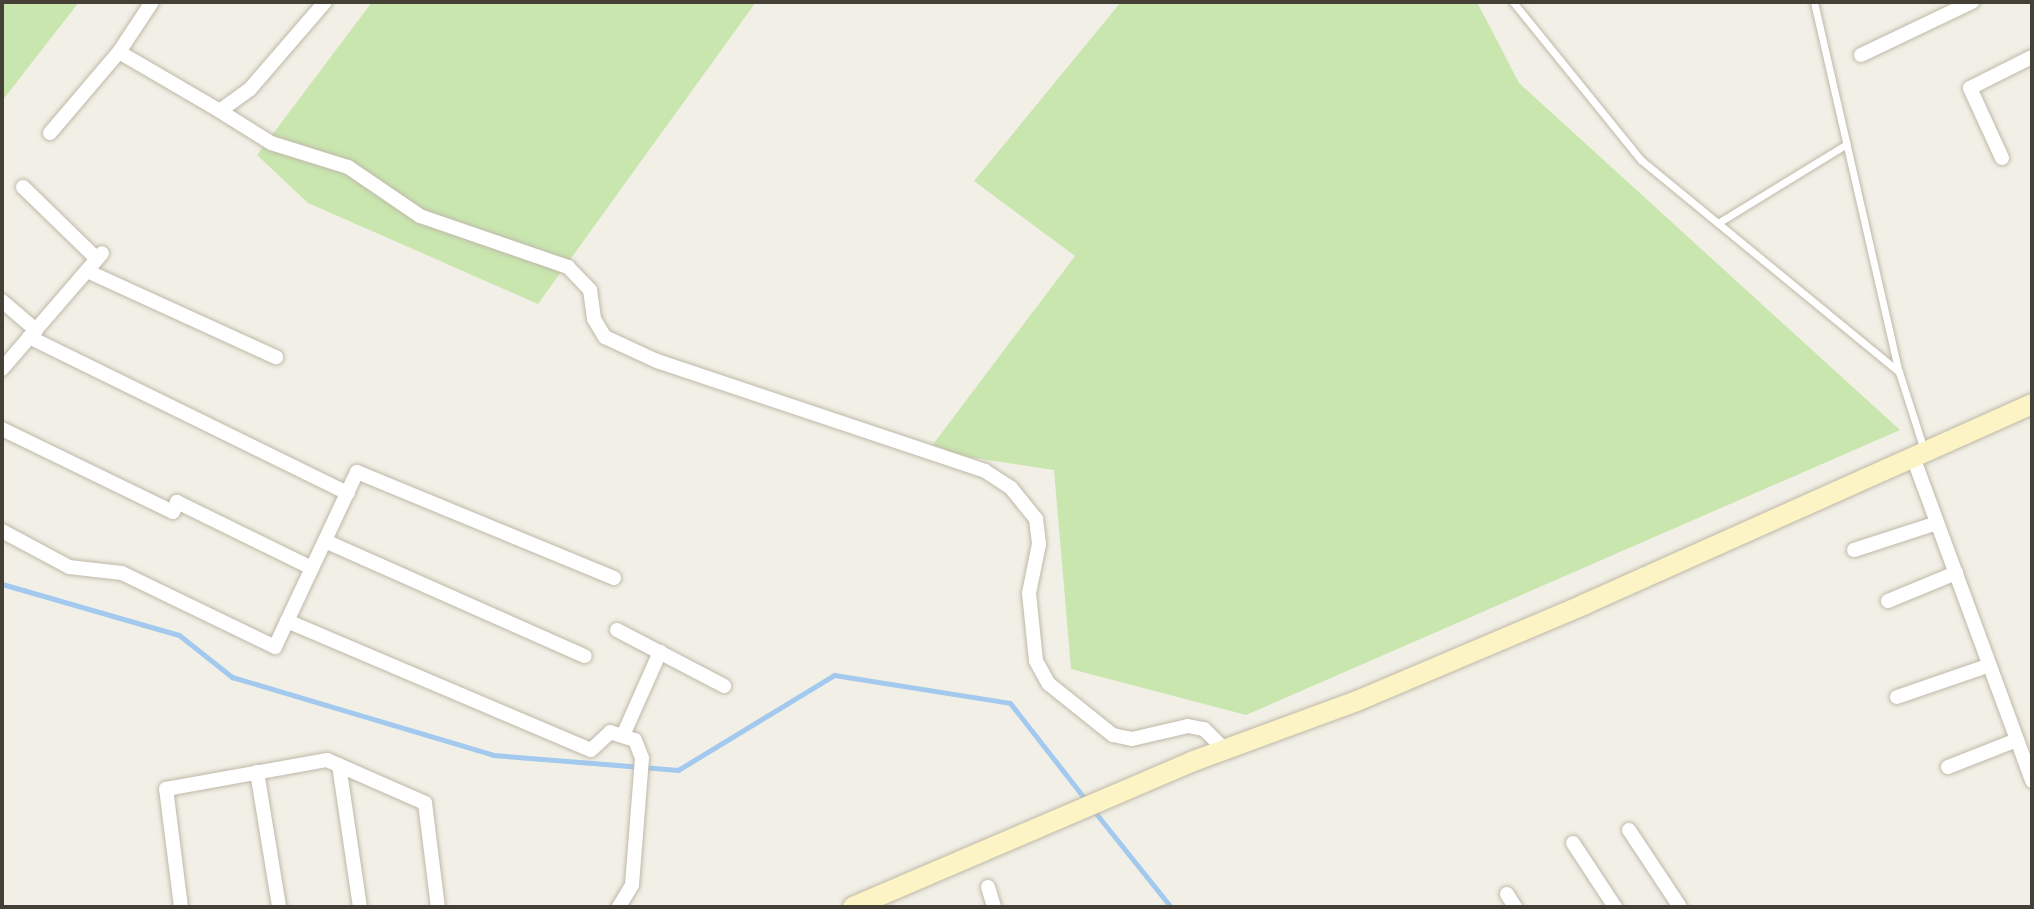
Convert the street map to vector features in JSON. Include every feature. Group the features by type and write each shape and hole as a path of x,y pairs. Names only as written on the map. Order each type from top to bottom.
{"street":[{"path":"50,133 119,52 152,2"},
{"path":"220,111 250,89 325,2"},
{"path":"1861,55 1972,2"},
{"path":"119,52 271,143 348,167 420,216 568,267 590,290 594,319 605,337 657,361 985,471 1011,488 1036,519 1039,544 1029,593 1036,661 1049,684 1113,735 1132,739 1188,726 1204,729 1225,750"},
{"path":"2002,158 1970,88 2032,57"},
{"path":"23,187 96,261 276,357"},
{"path":"2,369 96,261"},
{"path":"2,301 33,334 348,493"},
{"path":"853,907 1225,750 1357,701 1557,616 2032,404"},
{"path":"2,429 173,512 177,502 312,568"},
{"path":"1918,455 1937,523 2032,781"},
{"path":"2,531 69,567 122,573 275,647 357,472 614,578"},
{"path":"1854,550 1937,523"},
{"path":"325,541 585,656"},
{"path":"1888,601 1956,573"},
{"path":"287,621 591,750 604,735 624,733 639,745 642,758 632,885 619,907"},
{"path":"617,630 724,686"},
{"path":"624,733 660,652"},
{"path":"1897,697 1990,665"},
{"path":"1948,767 2017,740"},
{"path":"181,907 166,789 327,760 425,803 438,907"},
{"path":"339,765 360,907"},
{"path":"257,772 279,907"},
{"path":"1629,830 1680,907"},
{"path":"1573,843 1615,907"},
{"path":"988,887 994,907"}],"lane":[{"path":"1513,2 1641,160 1899,372"},
{"path":"1814,2 1918,455"},
{"path":"1718,223 1847,144"}],"green space":[{"path":"2,2 79,2 2,101"},
{"path":"372,2 756,2 538,304 308,203 257,155"},
{"path":"1121,2 1477,2 1519,83 1900,430 1246,715 1071,669 1054,470 928,451 1075,256 974,181"}],"waterway":[{"path":"2,584 179,635 232,677 493,755 678,770 834,675 1010,703 1088,803"},
{"path":"1094,811 1171,907"}]}
